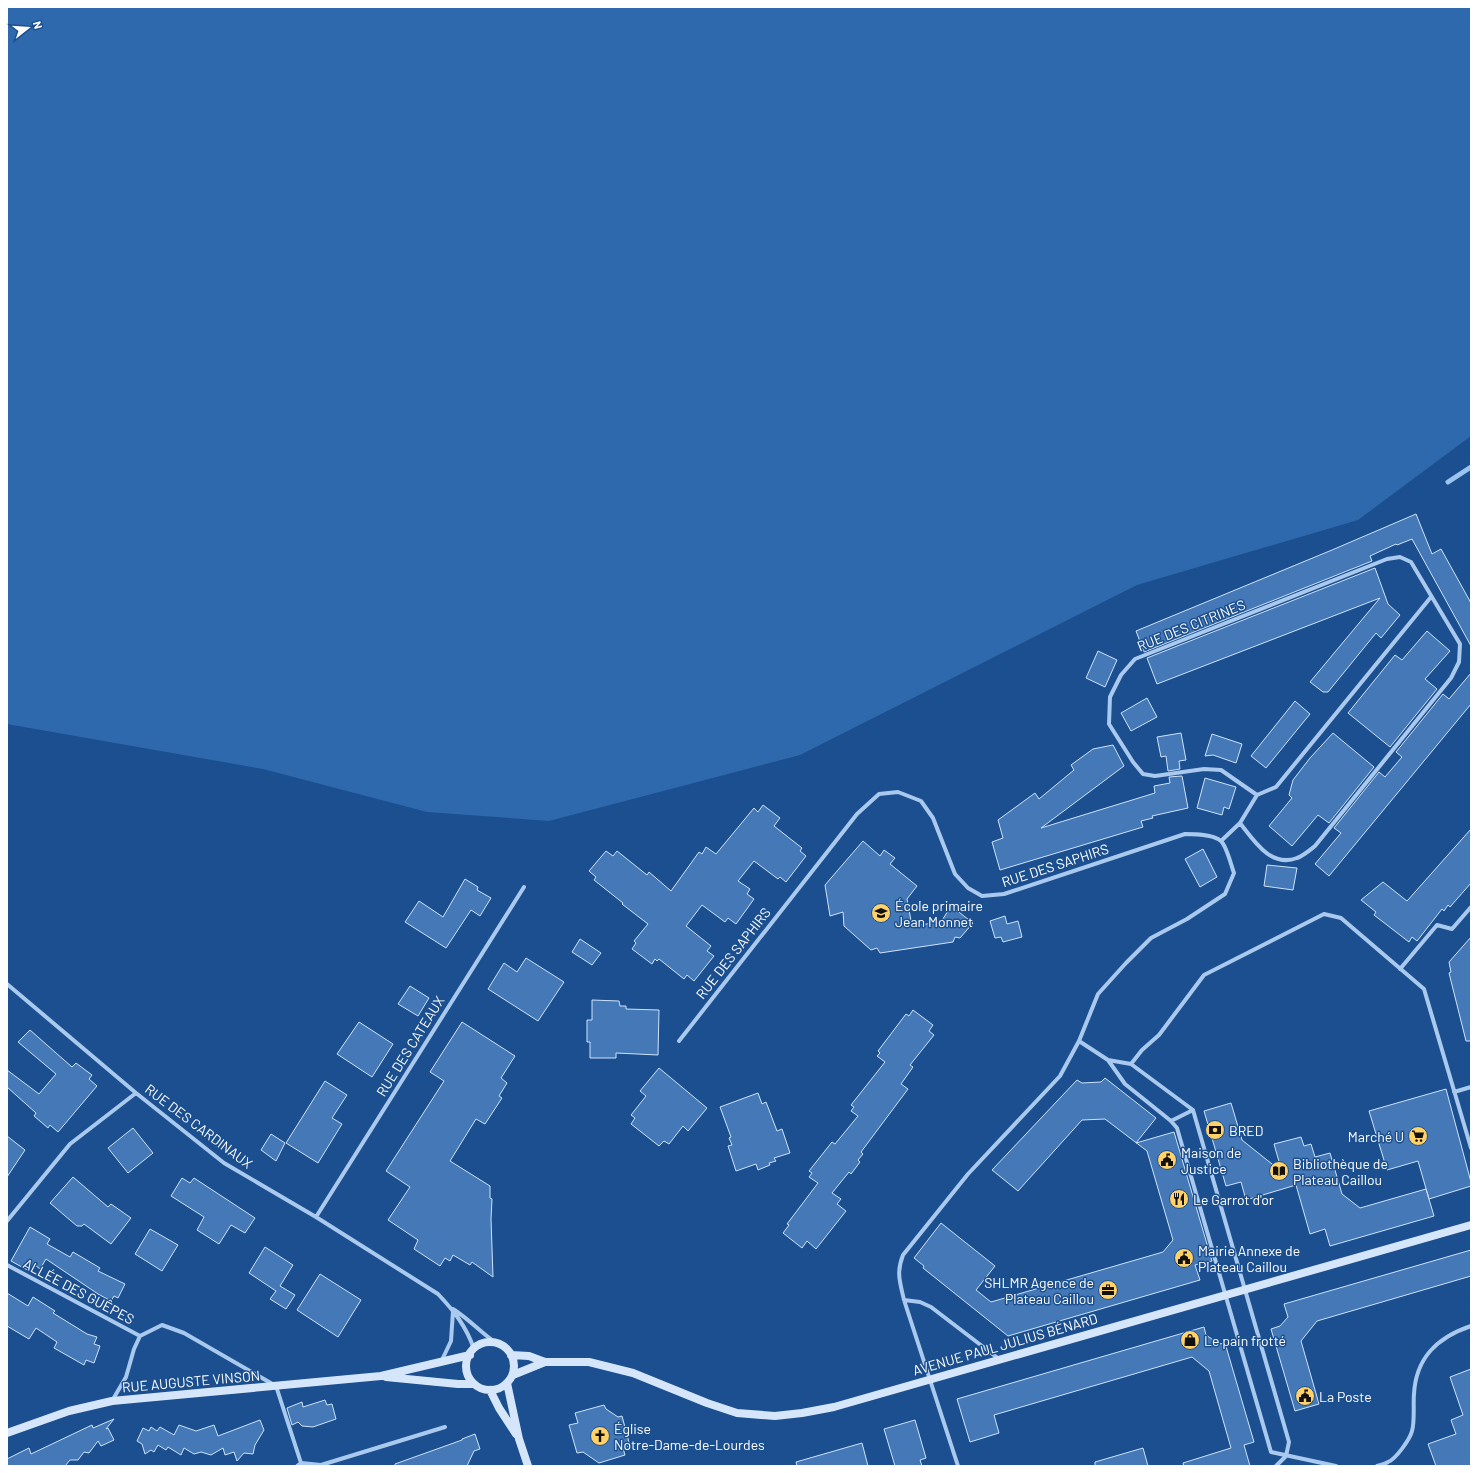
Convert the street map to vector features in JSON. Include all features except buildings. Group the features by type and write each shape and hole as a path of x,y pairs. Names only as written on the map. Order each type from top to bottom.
{"main road":[{"name":"AVENUE PAUL JULIUS BÉNARD","path":"511,1355 529,1356 545,1362 589,1362 633,1373 728,1411 737,1413 775,1416 802,1414 834,1407 930,1380 1471,1225"},
{"path":"488,1343 496,1343 508,1350 511,1355 514,1368 513,1375 507,1383 502,1387 490,1390 474,1384 458,1384 382,1376 440,1363 472,1352 481,1345 488,1343"},
{"path":"472,1352 467,1362 467,1370 474,1384"},
{"name":"AVENUE PAUL JULIUS BÉNARD","path":"513,1375 545,1362"},
{"name":"RUE AUGUSTE VINSON","path":"7,1433 69,1411 112,1401 382,1376"},
{"path":"507,1383 519,1439 528,1466"},
{"path":"490,1390 499,1408 519,1439"}],"street":[{"name":"RUE DES CITRINES","path":"1240,823 1259,847 1270,857 1284,861 1298,858 1315,846 1451,678 1460,662 1460,644 1411,562 1400,557 1387,559 1135,659 1121,675 1110,697 1109,724 1133,762 1143,774 1155,776 1204,769 1221,770 1257,795"},
{"path":"958,1466 898,1278 898,1266 903,1255 968,1174 1060,1076 1078,1041 1098,994 1151,938 1188,919 1225,894 1234,873 1221,841 1240,823 1257,795 1276,787 1431,597"},
{"name":"RUE DES SAPHIRS","path":"679,1041 857,814 879,794 898,792 921,801 933,818 955,874 968,888 982,896 1004,894 1185,834 1205,834 1221,841"},
{"name":"RUE DES CATEAUX","path":"316,1217 524,887"},
{"path":"1400,969 1437,925 1452,929 1471,907"},
{"path":"1131,1064 1142,1050 1159,1035 1204,976 1324,914 1340,918 1424,990 1471,1148"},
{"name":"RUE DES CARDINAUX","path":"7,984 136,1093 224,1163 316,1217 438,1294 485,1336 496,1343"},
{"path":"1078,1041 1108,1060 1125,1084 1171,1121 1177,1128 1271,1452 1336,1466"},
{"path":"1108,1060 1131,1064 1193,1110 1289,1442 1286,1456 1276,1466"},
{"path":"1454,1092 1471,1087"},
{"path":"7,1221 70,1144 136,1093"},
{"path":"1171,1121 1193,1110"},
{"name":"ALLÉE DES GUÊPES","path":"7,1265 140,1336"},
{"path":"904,1300 920,1302 931,1307 1000,1360"},
{"name":"RUE DES CARDINAUX","path":"450,1306 468,1333 472,1352"},
{"path":"440,1363 451,1341 453,1311"},
{"path":"112,1401 126,1377 134,1349 140,1336 162,1325 184,1333 276,1386 299,1465 321,1465 445,1427"},
{"path":"1377,1466 1389,1462 1402,1448 1412,1430 1414,1382 1419,1365 1439,1342 1455,1331 1471,1326"}],"shaded area":[{"path":"7,7 1471,7 1471,436 1358,520 1137,585 800,755 549,821 427,812 263,769 7,724"}],"waterway":[{"path":"1448,482 1471,467"}],"place":[{"name":"École primaire Jean Monnet","path":"881,913"},
{"name":"BRED","path":"1215,1130"},
{"name":"Marché U","path":"1418,1136"},
{"name":"Maison de Justice","path":"1167,1160"},
{"name":"Bibliothèque de Plateau Caillou","path":"1279,1171"},
{"name":"Le Garrot d'or","path":"1179,1199"},
{"name":"Mairie Annexe de Plateau Caillou","path":"1184,1258"},
{"name":"SHLMR Agence de Plateau Caillou","path":"1108,1290"},
{"name":"Le pain frotté","path":"1190,1340"},
{"name":"La Poste","path":"1305,1396"},
{"name":"Église Notre-Dame-de-Lourdes","path":"600,1436"}]}
